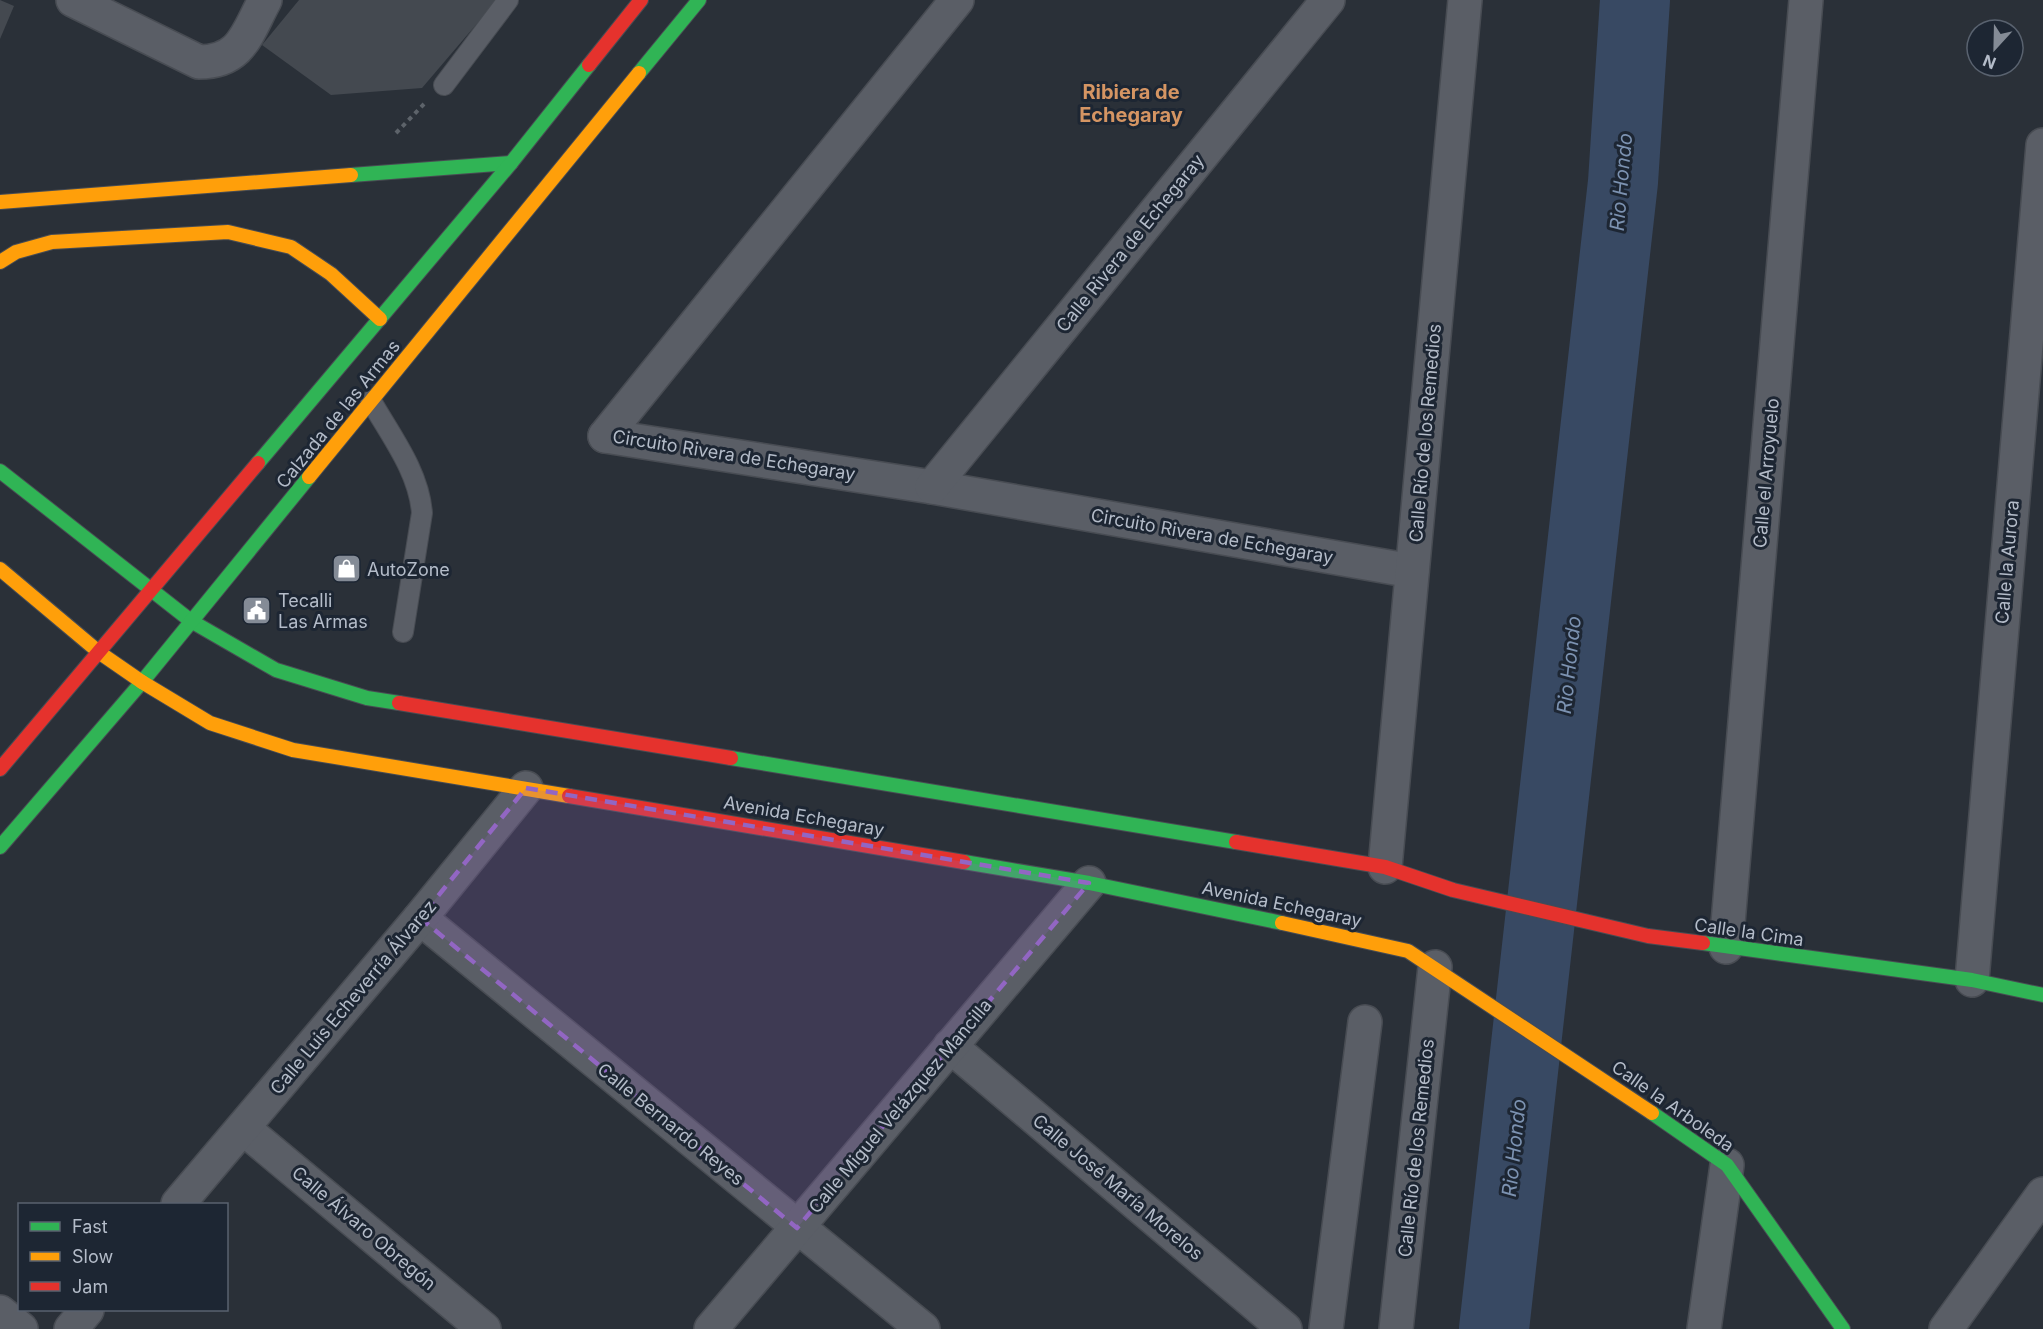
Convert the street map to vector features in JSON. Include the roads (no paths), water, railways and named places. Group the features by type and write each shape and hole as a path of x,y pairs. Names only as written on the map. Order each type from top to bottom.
{"main road":[{"name":"Calzada de las Armas","path":"0,770 511,163 641,0"},
{"name":"Calzada de las Armas","path":"0,847 142,682 699,0"},
{"path":"0,202 511,163"},
{"path":"0,261 16,252 52,242 228,232 291,248 331,274 380,319"},
{"path":"0,471 150,592 191,621 276,670 367,698 1385,867"},
{"name":"Avenida Echegaray","path":"0,569 100,652 142,682 210,723 293,750 1089,883 1380,943 1408,951 1448,976"},
{"name":"Calle la Cima","path":"1385,867 1453,890 1648,936 1972,980 2043,995"},
{"name":"Calle la Arboleda","path":"1448,976 1603,1078 1727,1165 1754,1200 1842,1329"}],"street":[{"path":"73,0 199,62 217,62 238,52 265,0"},
{"name":"Circuito Rivera de Echegaray","path":"957,0 604,436 932,487 1412,571"},
{"name":"Calle Rivera de Echegaray","path":"932,487 1328,0"},
{"name":"Calle Río de los Remedios","path":"1385,867 1466,0"},
{"name":"Calle el Arroyuelo","path":"1726,947 1806,0"},
{"name":"Calle la Aurora","path":"1972,980 2043,145"},
{"name":"Calle Luis Echeverría Álvarez","path":"179,1203 420,918 526,788"},
{"name":"Calle Miguel Velázquez Mancilla","path":"711,1329 1089,883"},
{"name":"Calle Bernardo Reyes","path":"420,918 922,1329"},
{"name":"Calle Río de los Remedios","path":"1396,1329 1448,976"},
{"path":"1326,1329 1365,1022"},
{"name":"Calle José María Morelos","path":"950,1046 1286,1329"},
{"name":"Calle Álvaro Obregón","path":"243,1128 484,1329"},
{"path":"1704,1329 1727,1165"},
{"path":"1946,1329 2043,1194"},
{"path":"71,1329 86,1311"},
{"path":"0,1312 21,1329"}],"lane":[{"path":"444,85 508,0"},
{"path":"371,401 414,477 421,495 423,513 403,632"}],"waterway":[{"name":"Rio Hondo","path":"1494,1329 1623,182 1635,0"}],"place":[{"name":"AutoZone","path":"346,569"},
{"name":"Tecalli Las Armas","path":"257,610"}],"district":[{"name":"Ribiera de Echegaray","path":"1131,104"}]}
